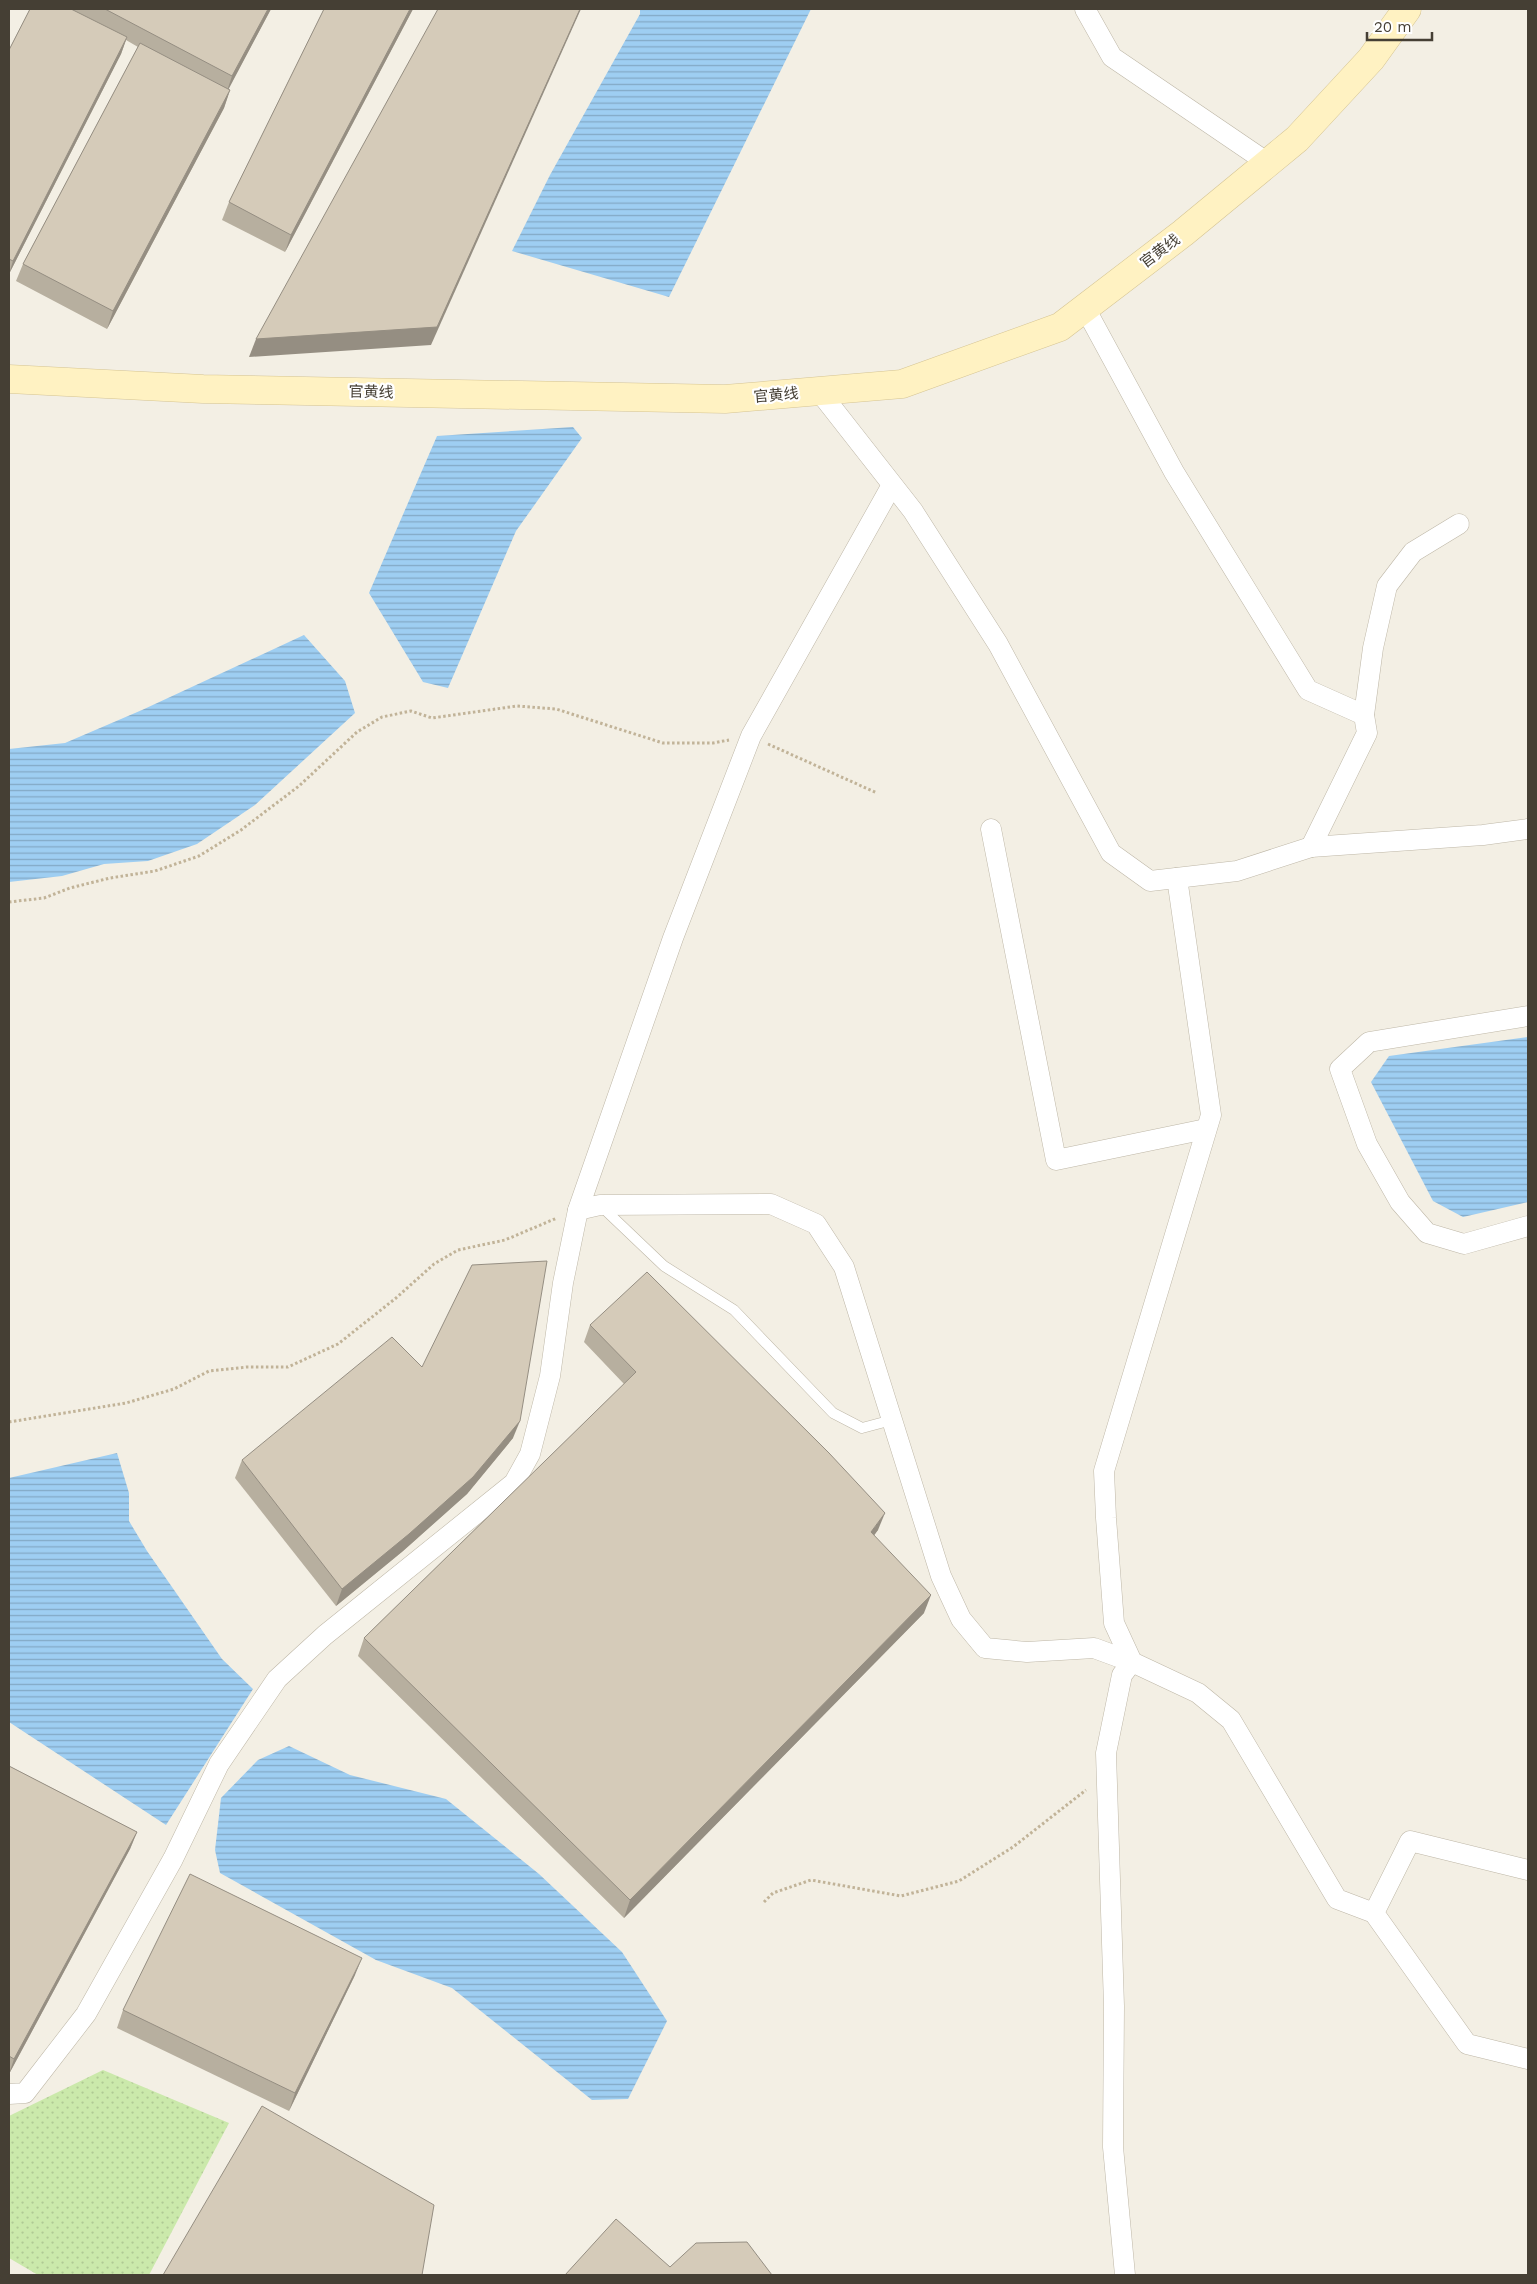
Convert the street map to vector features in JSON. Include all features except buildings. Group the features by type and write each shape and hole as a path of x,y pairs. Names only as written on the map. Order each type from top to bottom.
{"street":[{"path":"1085,9 1112,57 1268,163"},
{"name":"官黄线","path":"9,380 203,389 726,399 902,384 1060,327 1182,233 1297,139 1372,59 1407,9"},
{"path":"1085,308 1174,472 1308,690 1364,715"},
{"path":"818,391 913,511 998,644 1111,853 1150,881 1237,871 1311,847 1483,835 1528,829"},
{"path":"9,2094 24,2093 86,2014 173,1859 220,1764 277,1679 324,1635 514,1483 530,1454 550,1376 563,1284 578,1210 673,938 751,736 892,485"},
{"path":"1311,847 1367,733 1364,715 1373,648 1387,586 1413,552 1459,524"},
{"path":"991,829 1056,1160 1206,1129"},
{"path":"1132,1662 1114,1622 1104,1471 1211,1115 1177,878"},
{"path":"1528,1016 1369,1042 1340,1069 1367,1144 1400,1202 1426,1234 1464,1244 1528,1226"},
{"path":"578,1210 600,1205 771,1204 816,1224 844,1267 941,1576 961,1619 985,1648 1027,1652 1094,1648 1132,1662 1198,1694 1231,1720 1337,1899 1374,1912 1467,2044 1528,2060"},
{"path":"1125,2275 1113,2147 1114,2006 1106,1754 1122,1675 1132,1662"},
{"path":"1374,1912 1410,1841 1528,1870"}],"lane":[{"path":"600,1205 664,1266 734,1310 833,1413 862,1428 892,1420"}],"path":[{"path":"9,902 44,898 70,888 110,878 155,871 199,856 241,830 299,786 357,732 382,718 411,712 432,718 517,706 556,709 663,743 713,742 751,736 877,793"},
{"path":"9,1422 126,1403 174,1389 209,1371 247,1367 288,1367 338,1344 358,1326 396,1298 434,1264 458,1250 505,1240 578,1210"},
{"path":"764,1902 773,1893 811,1880 901,1896 958,1881 1013,1846 1107,1774"}],"green space":[{"path":"103,2070 229,2123 149,2275 38,2275 9,2258 9,2116"}],"water":[{"path":"640,9 811,9 669,297 512,251 550,175 640,14"},
{"path":"573,427 582,438 516,531 448,688 423,682 369,593 437,436"},
{"path":"304,635 345,681 355,713 255,805 197,844 148,861 104,864 62,876 9,882 9,749 65,743 142,710"},
{"path":"1528,1037 1528,1202 1463,1217 1433,1201 1371,1082 1389,1056"},
{"path":"117,1453 129,1493 129,1521 147,1551 222,1659 253,1689 166,1825 9,1722 9,1478"},
{"path":"289,1746 350,1775 446,1799 539,1874 622,1952 667,2021 628,2099 592,2100 452,1988 376,1960 220,1873 215,1850 221,1798 258,1760"}]}
